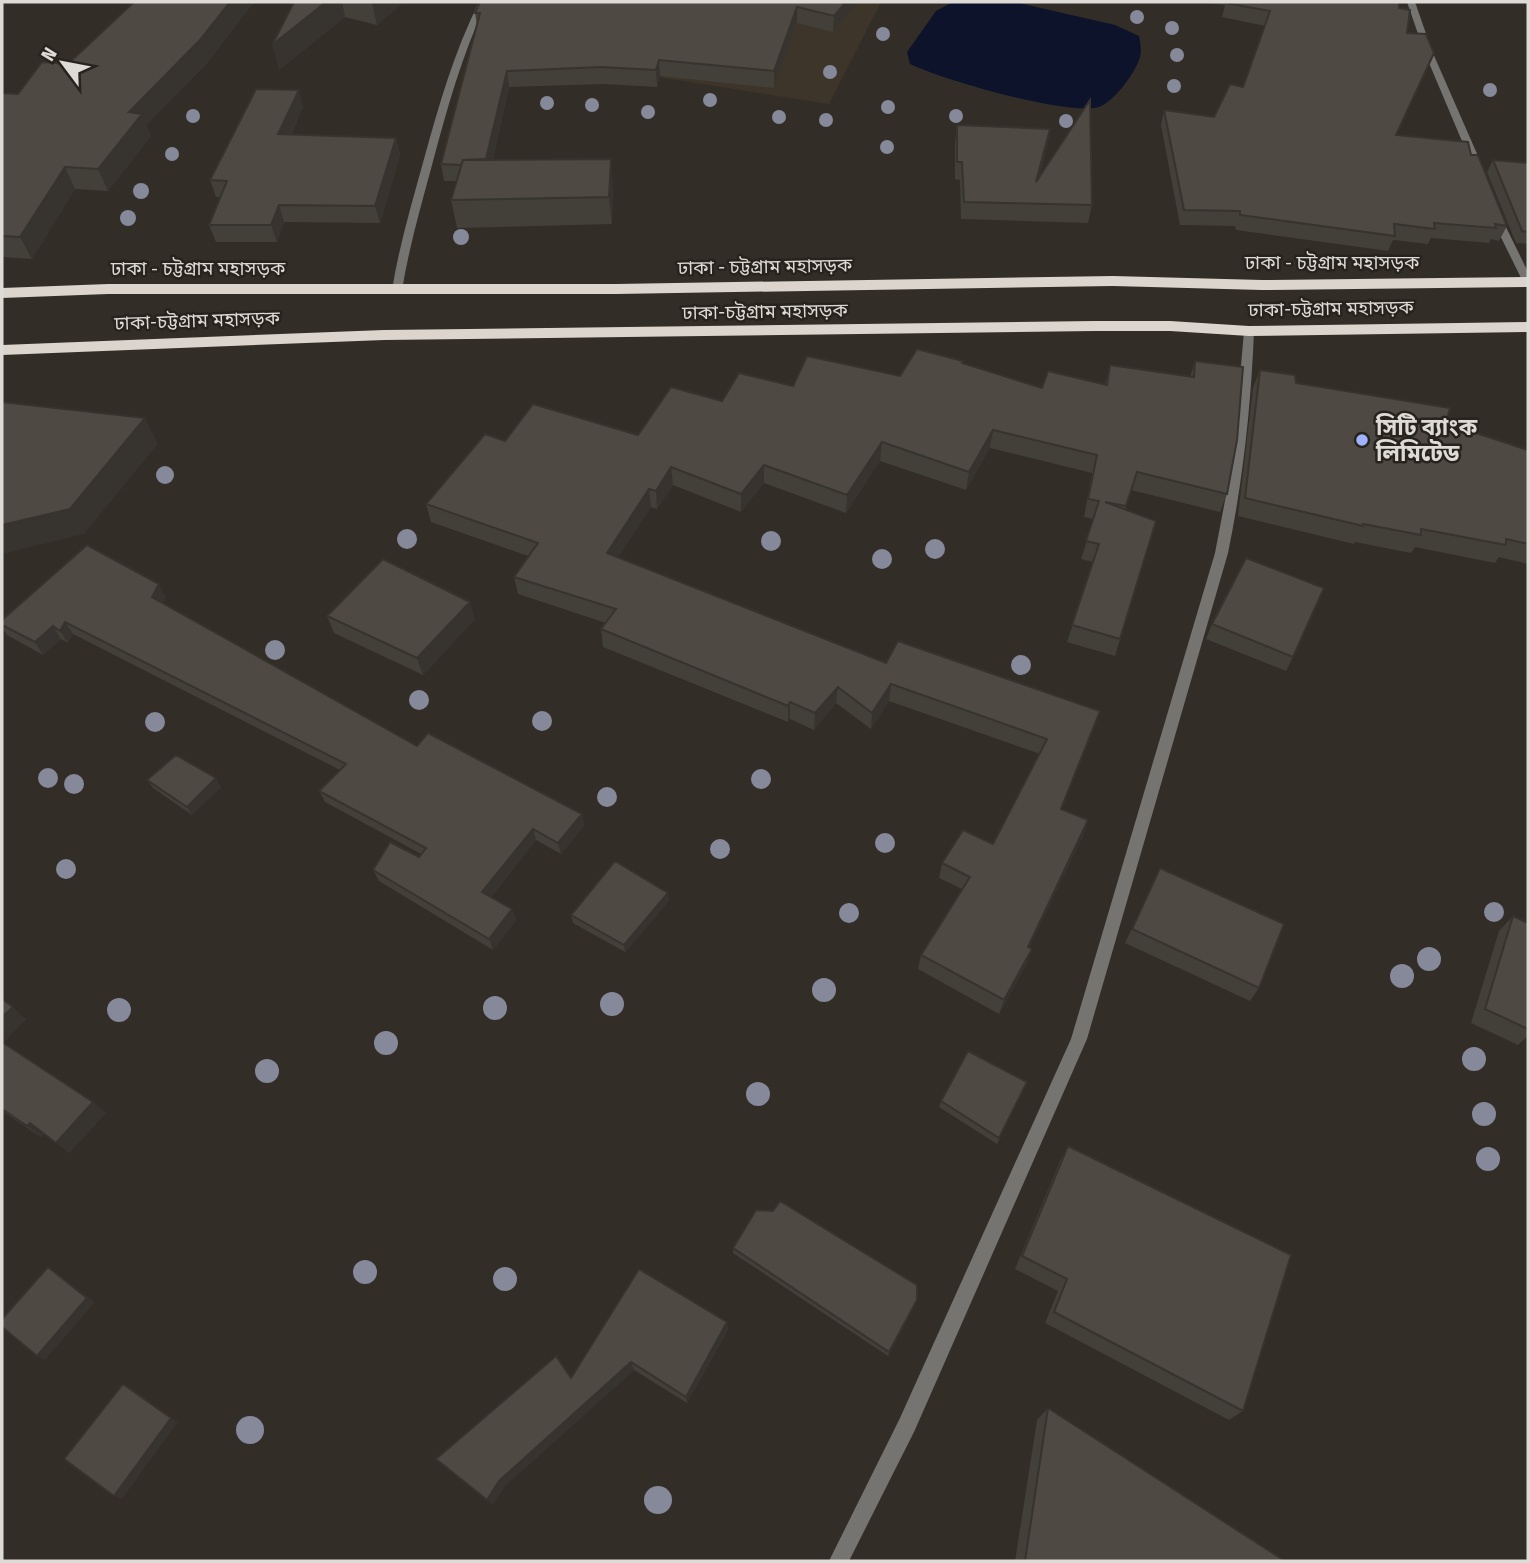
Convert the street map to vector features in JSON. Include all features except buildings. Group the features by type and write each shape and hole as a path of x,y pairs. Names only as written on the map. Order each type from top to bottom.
{"highway":[{"name":"ঢাকা - চট্টগ্রাম মহাসড়ক","path":"2,293 108,289 803,287 1113,281 1262,285 1528,282"},
{"name":"ঢাকা-চট্টগ্রাম মহাসড়ক","path":"2,350 384,335 816,332 1096,326 1170,326 1249,331 1528,327"}],"street":[{"path":"397,290 409,226 449,84 467,34 483,2"},
{"path":"1411,2 1428,51 1483,178"},
{"path":"1491,201 1528,282"},
{"path":"839,1561 907,1425 1079,1039 1230,523 1247,399 1249,331"}],"shaded area":[{"path":"510,2 881,2 829,104 480,49"}],"water":[{"path":"953,2 1019,3 1115,25 1139,36 1140,57 1130,78 1107,103 1086,109 1006,95 910,64 907,52 936,11"}],"place":[{"name":"সিটি ব্যাংক লিমিটেড","path":"1362,440"}]}
